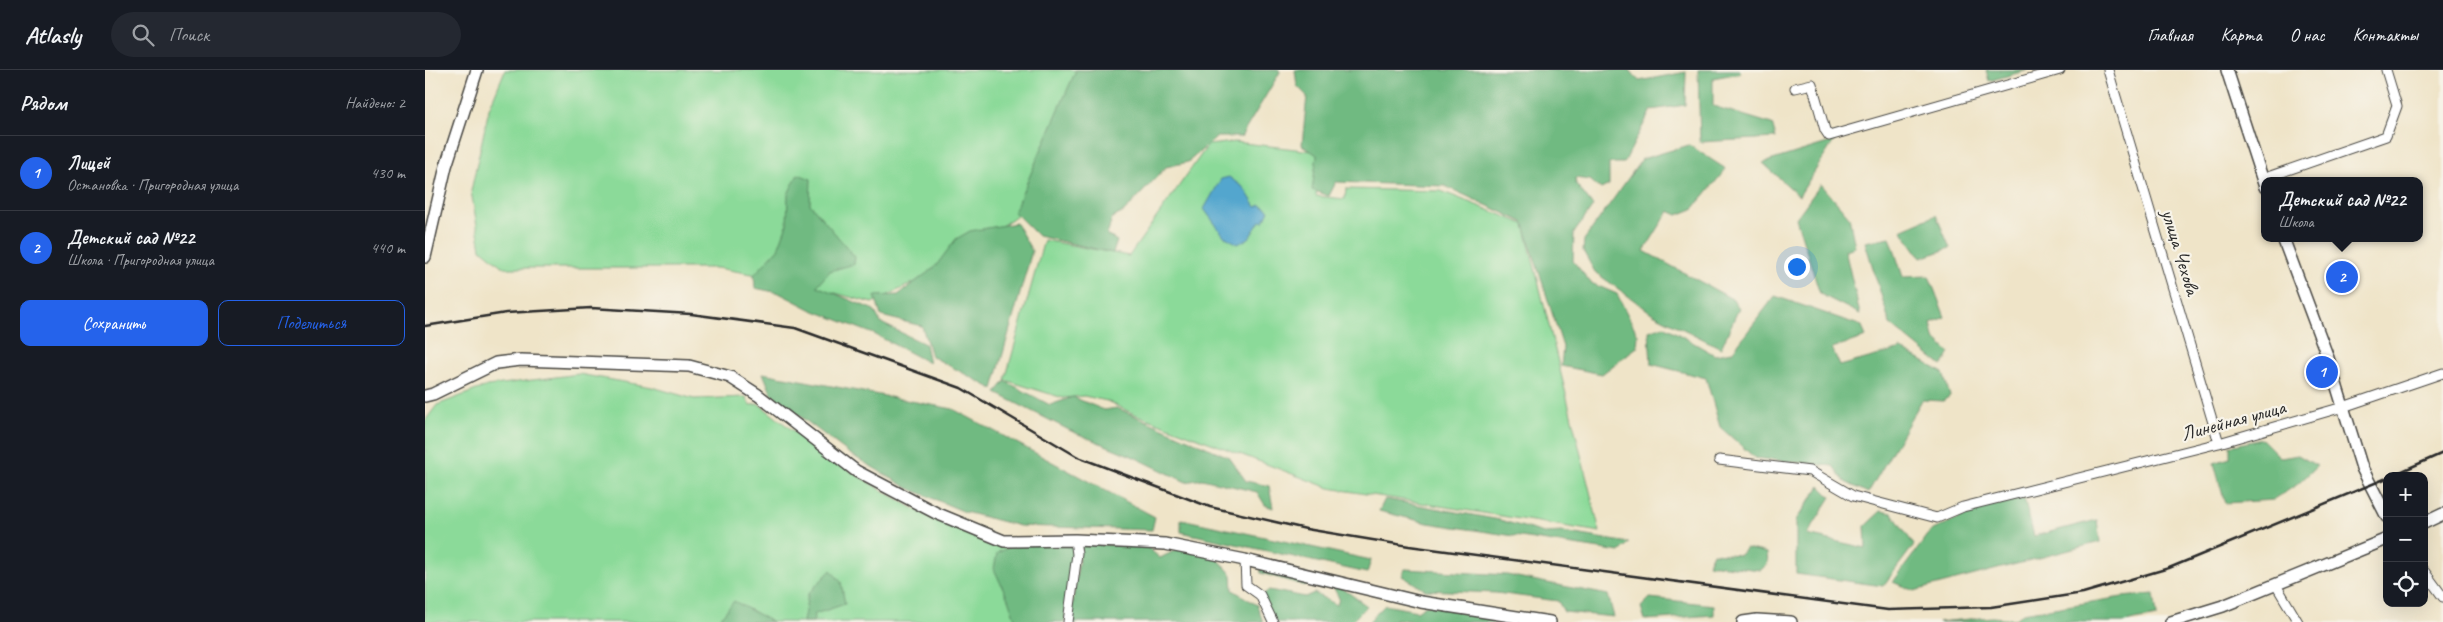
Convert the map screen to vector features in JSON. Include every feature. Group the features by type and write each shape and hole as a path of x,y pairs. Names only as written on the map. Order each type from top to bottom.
{"main road":[{"path":"425,257 446,166 477,70"},
{"path":"2227,70 2261,177"},
{"path":"2284,242 2343,407 2362,468 2383,509"},
{"path":"425,396 433,394 497,363 521,360 689,366 730,377 757,395 856,471 936,512 1004,541 1075,540 1165,544 1245,560 1421,602 1550,622"},
{"path":"2428,521 2443,514"},
{"path":"2171,622 2223,606 2383,541"},
{"path":"1743,622 1757,620 1791,622"}],"street":[{"path":"1795,88 1812,84 1825,130 1829,136 2060,70"},
{"name":"улица Чехова","path":"2108,70 2219,443"},
{"path":"2279,177 2386,136 2397,106 2387,70"},
{"name":"Линейная улица","path":"1719,460 1810,471 1853,496 1937,518 1963,507 2219,443 2343,407 2443,373"},
{"path":"1068,622 1077,554 1075,540"},
{"path":"1245,560 1246,585 1260,595 1273,622"},
{"path":"2428,576 2443,597"},
{"path":"2276,585 2298,622"}],"green space":[{"path":"505,70 1095,70 1021,213 915,282 872,303 787,280 717,268 504,268 481,249 471,191 489,109"},
{"path":"1076,70 1279,70 1280,72 1241,137 1217,137 1188,162 1166,167 1124,212 1112,218 1107,235 1117,241 1113,253 1038,236 1014,212"},
{"path":"1295,70 1630,70 1639,81 1686,72 1685,105 1651,110 1624,163 1609,163 1609,185 1601,189 1590,180 1575,178 1576,184 1593,206 1574,233 1573,261 1591,283 1617,294 1638,335 1637,347 1602,374 1561,366 1563,347 1523,222 1445,186 1336,182 1329,196 1312,190 1317,155 1302,145 1307,96 1297,86"},
{"path":"1698,70 1740,70 1740,73 1713,78 1713,106 1772,124 1776,138 1700,142"},
{"path":"1986,70 2028,70 1989,81"},
{"path":"1834,141 1799,196 1763,163"},
{"path":"1235,142 1321,152 1316,196 1345,199 1346,189 1441,191 1524,224 1600,532 1329,488 1132,413 1107,401 1084,396 1063,398 1005,380 1044,240 1129,256 1208,145"},
{"path":"1689,145 1726,169 1693,209 1678,215 1669,211 1644,251 1732,299 1739,308 1721,348 1653,314 1595,272 1583,251 1584,240 1642,159"},
{"path":"798,174 811,179 810,204 855,257 854,264 830,271 817,286 874,310 881,323 925,344 929,363 874,334 812,310 779,293 755,288 754,275 778,249 787,224 788,194"},
{"path":"1821,184 1849,217 1855,247 1845,250 1860,314 1820,294 1796,218"},
{"path":"1936,215 1950,248 1921,258 1901,230"},
{"path":"1016,223 1032,251 993,389 931,356 922,326 881,316 875,296 898,295 935,267 956,239 970,231"},
{"path":"1890,237 1903,277 1929,276 1945,317 1931,323 1934,338 1950,353 1942,366 1890,324 1865,242"},
{"path":"1775,296 1862,326 1866,337 1832,348 1840,366 1901,349 1943,373 1950,396 1943,401 1922,400 1868,493 1845,482 1833,466 1755,458 1720,427 1706,378 1651,364 1649,331 1664,326 1715,355 1732,352"},
{"path":"763,373 953,409 1155,517 1152,530 1020,526 965,512 908,488 850,454 772,395"},
{"path":"579,374 652,387 694,399 746,397 750,405 759,404 828,456 920,512 946,524 953,526 956,523 975,531 975,536 1013,551 1022,622 425,622 425,421 437,405 487,386"},
{"path":"1005,381 1050,405 1073,397 1104,410 1117,408 1229,457 1246,481 1269,486 1273,508 1265,505 1257,492 1202,479 1186,482 1134,457 1071,431 996,393"},
{"path":"2262,439 2281,458 2298,455 2317,466 2298,484 2273,500 2225,503 2214,463 2230,458 2230,446"},
{"path":"1820,486 1831,497 1807,535 1866,548 1865,526 1881,511 1892,513 1914,545 1883,586 1796,574 1796,520"},
{"path":"2024,498 2034,536 2097,520 2100,542 1914,591 1893,582 1931,531 1982,507"},
{"path":"1385,499 1500,520 1544,533 1563,532 1629,543 1620,552 1428,523 1379,511"},
{"path":"1181,519 1371,560 1367,573 1181,532"},
{"path":"1024,539 1073,542 1073,562 1065,622 1016,622 994,569 997,553"},
{"path":"1081,544 1146,546 1160,558 1178,549 1207,553 1220,561 1232,575 1233,590 1257,605 1263,622 1070,622"},
{"path":"1746,548 1767,553 1768,563 1761,570 1708,564 1713,553 1740,555"},
{"path":"1260,566 1310,579 1306,586 1261,573"},
{"path":"1405,569 1507,575 1608,595 1614,617 1564,612 1558,601 1496,593 1425,590 1402,576"},
{"path":"831,570 841,582 845,604 815,614 813,622 803,622 808,594"},
{"path":"1332,585 1342,588 1367,606 1351,622 1275,622 1260,597 1269,590 1305,597 1314,593 1337,605 1339,598"},
{"path":"2154,594 2157,616 2124,622 1938,622 1992,617 2015,619 2023,613 2122,597"},
{"path":"1650,598 1714,605 1714,615 1645,620 1641,607"},
{"path":"734,601 772,622 717,622"},
{"path":"1385,605 1417,611 1426,605 1541,622 1419,622 1395,619 1396,622 1368,622"}],"water":[{"path":"1229,177 1244,188 1256,207 1261,205 1269,210 1264,221 1260,221 1249,238 1238,244 1224,236 1204,209 1221,179"}],"railway":[{"path":"425,326 506,313 591,308 691,314 795,328 961,388 1078,457 1210,507 1306,529 1409,546 1888,610 1991,607 2083,593 2169,568 2383,480"},
{"path":"2400,472 2443,453"}],"place":[{"name":"Детский сад №22","path":"2342,277"},
{"name":"Лицей","path":"2322,372"}]}
